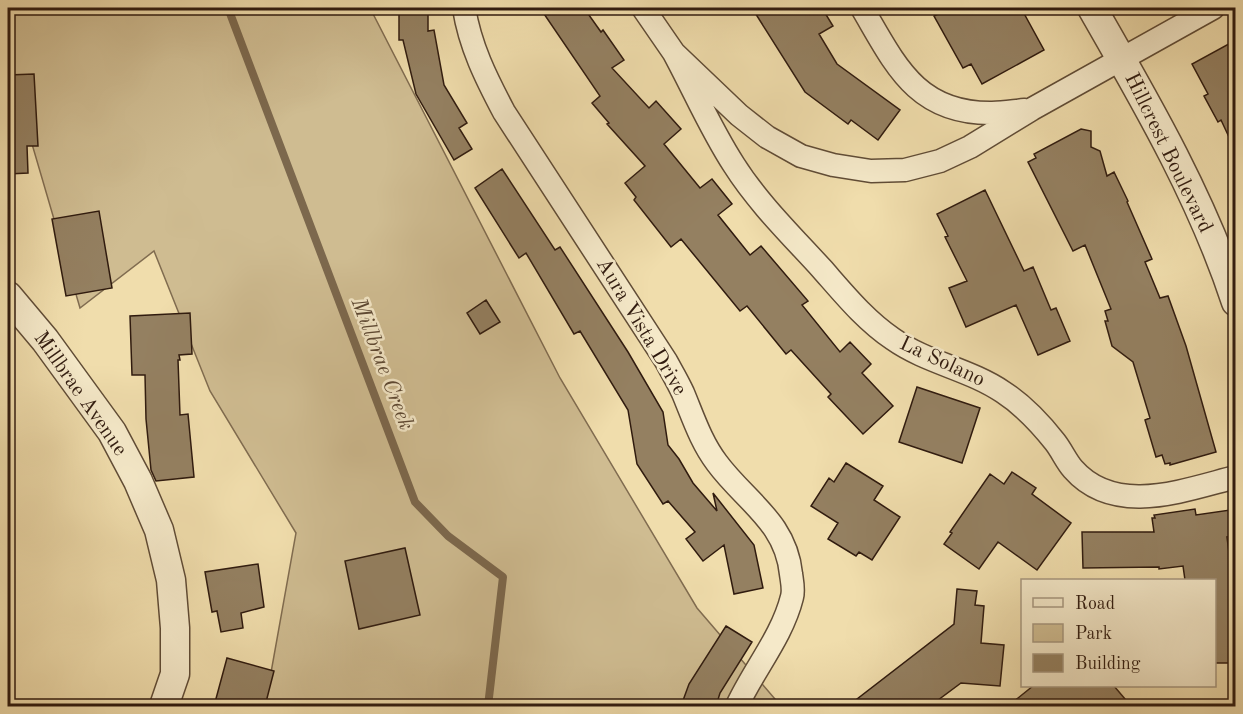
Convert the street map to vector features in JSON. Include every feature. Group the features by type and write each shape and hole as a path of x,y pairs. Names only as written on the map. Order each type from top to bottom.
{"street":[{"name":"Aura Vista Drive","path":"464,8 468,33 484,74 504,112 666,361 682,391 697,431 717,464 761,509 779,534 790,561 793,594 779,633 749,680 737,706"},
{"path":"643,8 674,53 739,115 767,137 801,156 833,165 871,171 906,170 940,161 970,147 1032,109 1213,8"},
{"path":"862,8 895,64 911,84 932,98 960,109 991,113 1032,109"},
{"name":"Hillcrest Boulevard","path":"1092,8 1162,132 1197,207 1236,302"},
{"name":"La Solano","path":"674,53 734,165 757,195 863,315 893,340 923,357 977,376 1004,392 1033,416 1056,443 1073,469 1092,485 1119,495 1148,496 1180,491 1236,477"},
{"name":"Millbrae Avenue","path":"8,296 45,340 112,432 138,481 159,530 171,580 175,628 175,674 164,706"}],"green space":[{"path":"8,8 370,8 560,378 697,608 781,706 265,706 296,533 210,391 154,251 80,308 8,62"}],"building":[{"path":"399,8 428,8 428,31 434,30 444,85 467,123 459,128 472,149 454,160 416,94 403,40 399,40"},
{"path":"540,8 584,8 624,60 612,68 649,108 656,101 681,129 664,144 700,188 712,179 732,204 718,215 750,255 761,246 808,301 802,305 840,352 850,342 871,364 862,373 893,406 863,434 828,397 831,394 791,350 786,354 747,306 740,311 681,239 671,247 634,200 636,197 625,183 645,166 607,124 609,123 592,103 600,96"},
{"path":"752,8 822,8 833,26 819,34 837,64 900,110 878,140 851,120 848,124 805,92"},
{"path":"950,8 1021,8 1044,50 982,84 971,64 963,68 934,16"},
{"path":"1236,40 1236,152 1221,120 1218,122 1204,96 1208,94 1192,64"},
{"path":"34,74 38,146 27,146 28,173 8,174 8,75"},
{"path":"1081,129 1091,131 1091,147 1100,151 1107,176 1114,172 1152,259 1145,262 1160,298 1168,296 1186,346 1216,452 1170,465 1170,463 1165,464 1162,455 1156,457 1145,420 1150,418 1133,362 1112,346 1105,321 1108,321 1105,311 1111,309 1085,245 1073,251 1028,162 1036,158 1034,154"},
{"path":"502,169 555,250 560,247 628,352 663,412 668,445 693,483 717,511 713,493 754,545 763,588 734,594 724,545 703,561 686,539 695,532 668,501 663,504 637,464 628,410 580,331 574,334 526,253 519,258 475,188"},
{"path":"985,190 1024,271 1033,267 1051,310 1056,308 1070,341 1038,355 1016,305 966,327 949,288 967,281 945,237 948,236 937,214"},
{"path":"99,211 112,288 66,296 52,219"},
{"path":"486,300 500,322 480,334 467,313"},
{"path":"190,313 192,354 179,355 180,360 178,360 180,415 188,414 194,477 156,481 151,470 145,375 132,375 130,316"},
{"path":"917,387 980,408 962,463 899,442"},
{"path":"846,463 883,486 874,500 900,517 872,560 859,552 856,556 828,539 838,523 811,506 829,478 834,482"},
{"path":"1012,472 1036,488 1032,494 1071,523 1037,570 998,542 979,569 944,544 990,474 1004,484"},
{"path":"1195,509 1196,515 1230,510 1234,536 1227,537 1236,610 1236,663 1216,663 1216,579 1185,579 1183,566 1159,569 1159,567 1083,568 1082,532 1154,532 1152,518 1155,518 1154,515"},
{"path":"405,548 420,615 359,629 345,561"},
{"path":"258,564 264,607 241,613 243,628 221,632 217,611 212,612 205,572"},
{"path":"957,589 977,591 975,605 984,606 981,643 1004,645 1000,686 961,683 930,706 848,706 954,624"},
{"path":"726,626 752,642 720,693 716,706 681,706 689,684"},
{"path":"227,658 274,671 265,706 214,706"},
{"path":"1032,687 1115,687 1131,706 1008,706"}],"waterway":[{"name":"Millbrae Creek","path":"228,8 415,502 448,536 503,577 488,706"}]}
